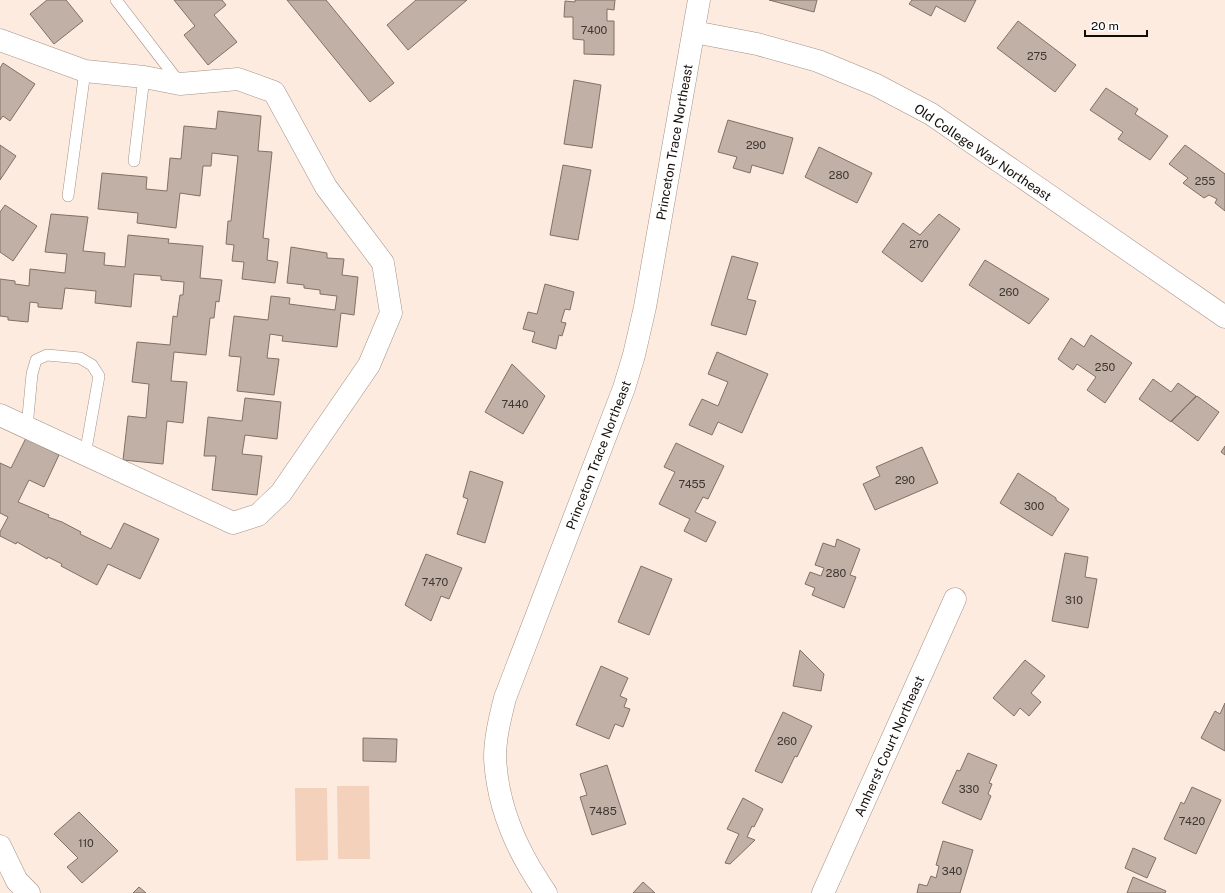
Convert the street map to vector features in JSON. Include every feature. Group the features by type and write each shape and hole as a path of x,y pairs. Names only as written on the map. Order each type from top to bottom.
{"street":[{"name":"Princeton Trace Northeast","path":"546,893 521,853 505,816 497,786 495,757 498,726 505,698 624,388 634,355 646,307 700,0"},
{"name":"Old College Way Northeast","path":"694,32 757,44 818,61 876,85 931,114 1225,317"},
{"path":"0,40 85,71 144,77 180,84 238,79 274,92 326,187 382,264 391,313 370,366 281,493 258,515 233,523 0,415"},
{"name":"Amherst Court Northeast","path":"823,893 955,599"},
{"path":"0,846 17,881 29,893"}],"lane":[{"path":"116,0 180,84"},
{"path":"68,196 85,71"},
{"path":"134,161 144,77"},
{"path":"27,427 32,374 36,360 47,355 80,358 92,365 99,376 85,455"}],"shaded area":[{"path":"337,786 369,786 370,859 338,859"},
{"path":"295,788 327,788 328,860 296,861"}],"building":[{"path":"47,0 66,0 83,21 54,44 30,14"},
{"path":"174,0 222,0 226,5 214,15 237,42 208,65 184,35 195,26"},
{"path":"287,0 326,0 394,83 370,102"},
{"path":"416,0 467,0 408,50 387,25"},
{"path":"575,0 615,0 614,10 607,9 607,21 614,21 614,55 584,54 584,40 573,39 573,17 564,17 565,1 575,2"},
{"path":"769,0 817,0 814,12"},
{"path":"912,0 976,0 965,22 936,6 931,16 909,4"},
{"path":"1018,21 1076,65 1055,92 997,48"},
{"path":"3,63 35,84 10,121 3,116 0,120 0,68"},
{"path":"574,80 601,85 592,148 564,144"},
{"path":"1106,88 1138,109 1135,114 1168,136 1150,160 1118,139 1123,132 1090,110"},
{"path":"218,111 261,116 258,151 272,152 263,238 269,239 267,260 278,262 275,283 242,279 244,262 232,261 234,245 226,244 228,221 231,221 238,156 212,153 211,166 203,166 200,196 180,193 176,228 137,223 138,213 98,209 102,173 147,177 146,189 167,191 170,158 181,159 184,126 216,129"},
{"path":"728,120 793,138 783,174 752,165 750,173 733,168 737,157 718,152"},
{"path":"0,145 16,156 0,180"},
{"path":"1185,145 1225,174 1225,211 1215,203 1217,199 1209,195 1204,198 1183,183 1188,178 1169,164"},
{"path":"819,147 872,173 857,203 805,177"},
{"path":"563,165 591,170 578,240 550,235"},
{"path":"5,205 37,226 13,261 0,252 0,212"},
{"path":"51,214 88,217 83,251 105,253 104,265 125,267 128,235 169,239 168,243 203,246 200,278 222,280 219,302 216,301 214,318 210,318 206,355 174,352 171,381 187,382 183,423 167,421 163,464 123,460 128,416 146,418 149,384 132,382 137,342 170,345 173,316 177,317 180,295 183,295 184,282 161,280 161,276 134,274 131,307 95,303 96,291 65,288 62,309 38,307 38,303 30,302 28,322 8,320 8,317 0,316 0,279 15,281 15,284 29,286 30,269 65,273 67,254 45,252"},
{"path":"939,214 960,229 922,282 882,252 903,223 920,235"},
{"path":"291,247 327,253 327,258 344,259 342,275 358,277 354,315 341,313 337,347 282,341 283,336 270,334 267,358 279,359 274,395 237,391 241,357 229,356 234,316 268,320 271,296 290,298 289,304 335,310 337,296 320,294 320,290 304,288 304,285 287,283"},
{"path":"732,256 758,263 747,299 756,301 746,335 711,325"},
{"path":"985,260 1049,299 1029,324 969,285"},
{"path":"545,284 574,292 570,310 565,309 561,322 566,323 562,336 559,335 556,349 532,342 535,332 523,329 528,312 537,314"},
{"path":"1091,335 1132,363 1105,403 1087,390 1096,377 1077,364 1073,370 1058,359 1071,338 1084,347"},
{"path":"717,352 768,374 742,433 718,422 712,435 689,425 702,399 718,406 728,382 708,374"},
{"path":"512,364 545,396 523,434 485,412"},
{"path":"1153,379 1171,392 1178,383 1196,396 1171,422 1139,399"},
{"path":"1197,396 1219,412 1198,441 1171,421"},
{"path":"245,398 281,402 277,439 245,435 242,454 262,456 257,495 212,490 216,456 204,456 208,417 242,421"},
{"path":"26,438 59,455 44,487 29,480 18,502 49,515 48,517 62,522 81,532 80,534 111,549 124,523 159,539 140,579 108,564 97,585 61,566 62,564 48,557 47,559 17,542 16,544 0,536 0,532 8,517 0,513 0,463 11,468"},
{"path":"676,443 724,466 708,499 703,497 695,512 716,522 706,542 684,531 690,519 659,504 675,472 664,467"},
{"path":"1225,446 1225,455 1221,452"},
{"path":"922,447 938,483 875,510 863,484 880,476 876,467"},
{"path":"470,471 503,482 485,543 457,534 468,499 463,497"},
{"path":"1018,473 1056,498 1056,500 1069,509 1052,536 1000,503"},
{"path":"837,539 860,549 850,575 856,577 844,608 812,595 815,588 805,584 810,572 821,576 824,568 815,565 823,543 835,547"},
{"path":"1065,553 1088,557 1085,577 1097,579 1088,628 1052,621"},
{"path":"426,554 462,568 449,599 441,596 431,621 405,605"},
{"path":"641,566 672,579 649,635 618,622"},
{"path":"800,650 824,674 821,691 793,686"},
{"path":"1025,660 1045,676 1031,693 1041,702 1029,716 1020,708 1014,716 993,698"},
{"path":"601,666 628,678 620,696 627,699 624,707 630,709 623,727 615,724 609,739 576,725"},
{"path":"1225,703 1225,751 1201,738 1215,711 1220,714"},
{"path":"783,712 812,726 782,783 755,771"},
{"path":"363,738 397,739 396,762 363,761"},
{"path":"968,753 997,765 989,783 992,784 988,794 991,796 981,820 942,803 957,770 960,771"},
{"path":"607,765 626,824 592,835 580,797 587,795 580,774"},
{"path":"1192,787 1221,800 1196,854 1164,839 1181,802 1184,804"},
{"path":"743,798 763,809 747,837 755,840 730,864 725,863 739,834 727,829"},
{"path":"79,812 118,851 82,883 67,867 78,858 54,834"},
{"path":"943,841 973,850 960,893 917,893 919,884 927,886 931,876 936,878 939,866 936,865"},
{"path":"1133,848 1156,858 1147,878 1125,868"},
{"path":"1133,877 1166,891 1165,893 1127,893"},
{"path":"643,882 655,893 633,893"},
{"path":"139,887 146,893 133,893"}]}
